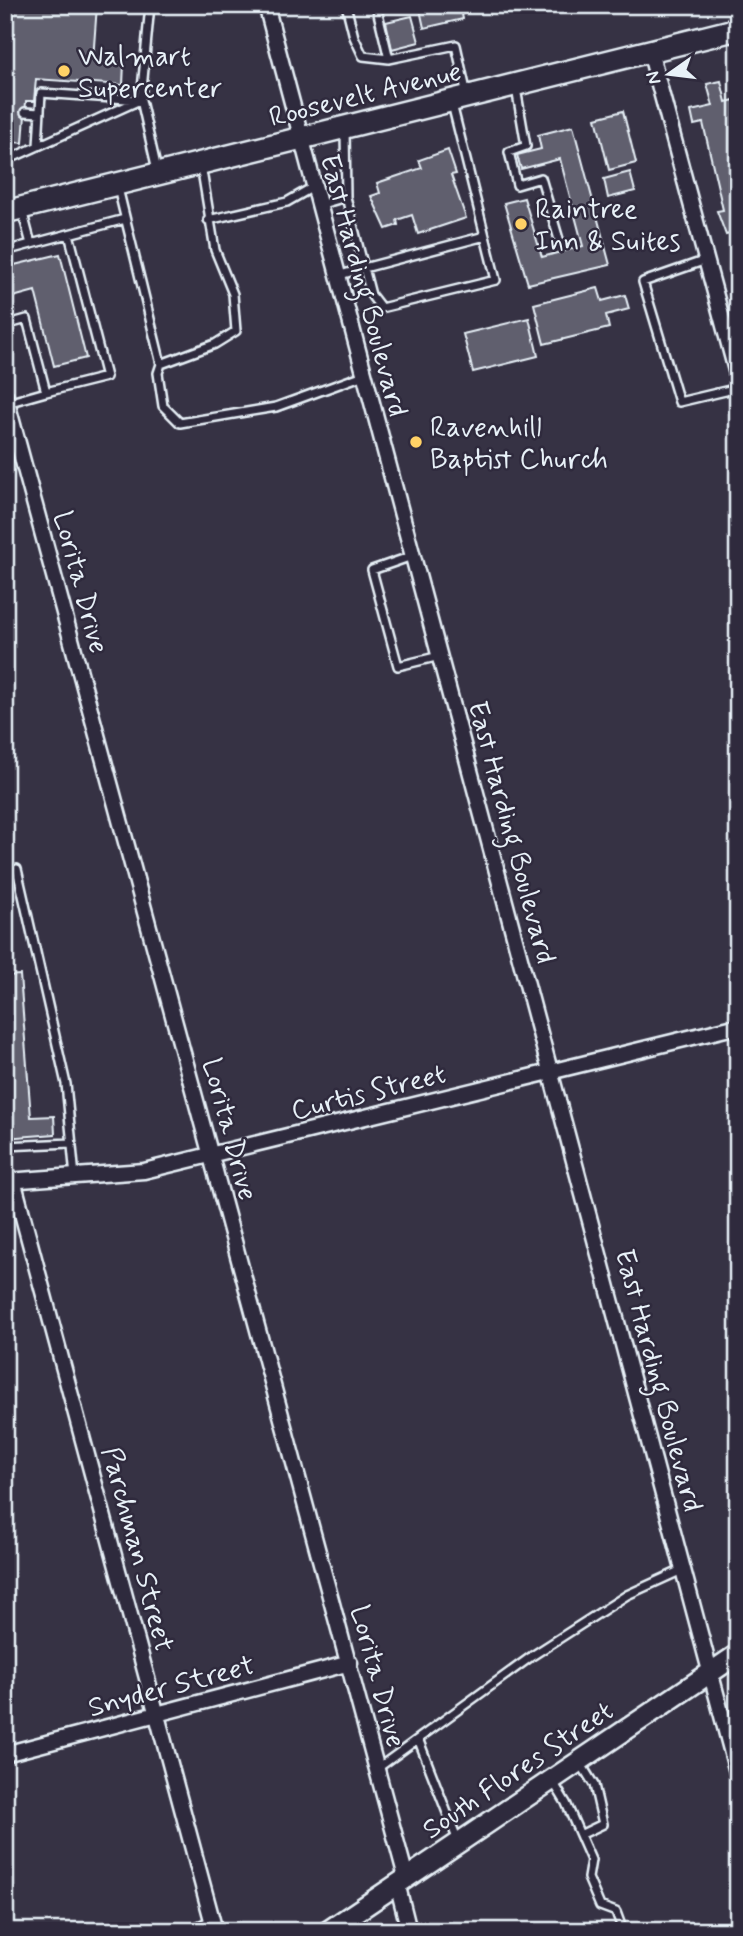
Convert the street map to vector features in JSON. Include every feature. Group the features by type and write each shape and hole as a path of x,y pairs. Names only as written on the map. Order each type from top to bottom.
{"main road":[{"name":"Roosevelt Avenue","path":"13,210 738,29"},
{"name":"South Flores Street","path":"328,1931 738,1654"}],"street":[{"name":"East Harding Boulevard","path":"266,5 553,1072 737,1772"},
{"path":"650,51 738,378"},
{"name":"Lorita Drive","path":"6,399 10,434 212,1154 379,1768 402,1880 409,1931"},
{"name":"Curtis Street","path":"9,1181 144,1171 738,1027"},
{"name":"Parchman Street","path":"9,1181 214,1925"},
{"name":"Snyder Street","path":"5,1754 350,1664"}],"lane":[{"path":"150,5 141,100 158,173"},
{"path":"345,127 346,197 371,295 381,308 496,280 459,98 456,45 389,59 363,56 354,37 346,5"},
{"path":"376,5 389,59"},
{"path":"516,84 526,146 509,152 517,185 541,178 560,243"},
{"path":"38,146 41,93 141,100"},
{"path":"5,157 16,156 141,100"},
{"path":"25,112 40,113"},
{"path":"161,364 215,344 236,331 233,294 215,250 208,220 201,163"},
{"path":"118,184 161,364 158,373 163,407 180,423 276,407 364,375"},
{"path":"208,220 287,202 313,187"},
{"path":"318,205 346,197"},
{"path":"13,210 31,244"},
{"path":"5,251 125,219"},
{"path":"6,399 106,377 69,234"},
{"path":"337,276 485,236"},
{"path":"706,260 643,282 679,402 738,388"},
{"path":"5,325 27,319 46,392"},
{"path":"413,556 372,570 375,582 398,666 440,656"},
{"path":"17,869 66,1083 75,1177"},
{"path":"5,1146 71,1143"},
{"path":"379,1768 419,1741 472,1698 627,1595 684,1569"},
{"path":"419,1741 459,1842"},
{"path":"579,1761 594,1785 603,1825 580,1835"},
{"path":"551,1780 590,1860 588,1878 600,1906 616,1912 622,1931"},
{"path":"187,1931 214,1925"}],"building":[{"name":"Walmart Supercenter","path":"5,5 97,5 93,60 124,63 123,85 36,79 34,101 26,101 23,143 5,141"},
{"path":"419,5 460,5 463,19 424,28"},
{"path":"412,16 419,42 392,49 386,22"},
{"path":"721,81 726,102 738,99 738,232 726,235 717,211 723,210 703,123 694,125 691,111 713,106 707,84"},
{"path":"623,111 636,163 609,170 596,118"},
{"name":"Raintree Inn & Suites","path":"573,126 610,265 528,284 504,203 524,198 542,257 583,246 560,159 521,169 517,155 541,149 538,135"},
{"path":"448,150 456,174 451,175 466,218 418,234 412,215 397,220 398,225 386,229 371,196 380,193 377,183 422,168 419,160"},
{"path":"630,172 635,191 608,198 604,179"},
{"path":"60,254 86,358 54,366 35,291 13,297 6,267"},
{"path":"598,288 602,301 625,295 629,309 606,315 609,328 544,344 534,304"},
{"path":"529,318 538,356 473,372 463,334"},
{"path":"5,966 6,976 20,975 31,1117 54,1116 55,1134 5,1138"}],"place":[{"name":"Walmart Supercenter","path":"64,71"},
{"name":"Raintree Inn & Suites","path":"521,224"},
{"name":"Ravenhill Baptist Church","path":"416,442"}]}
